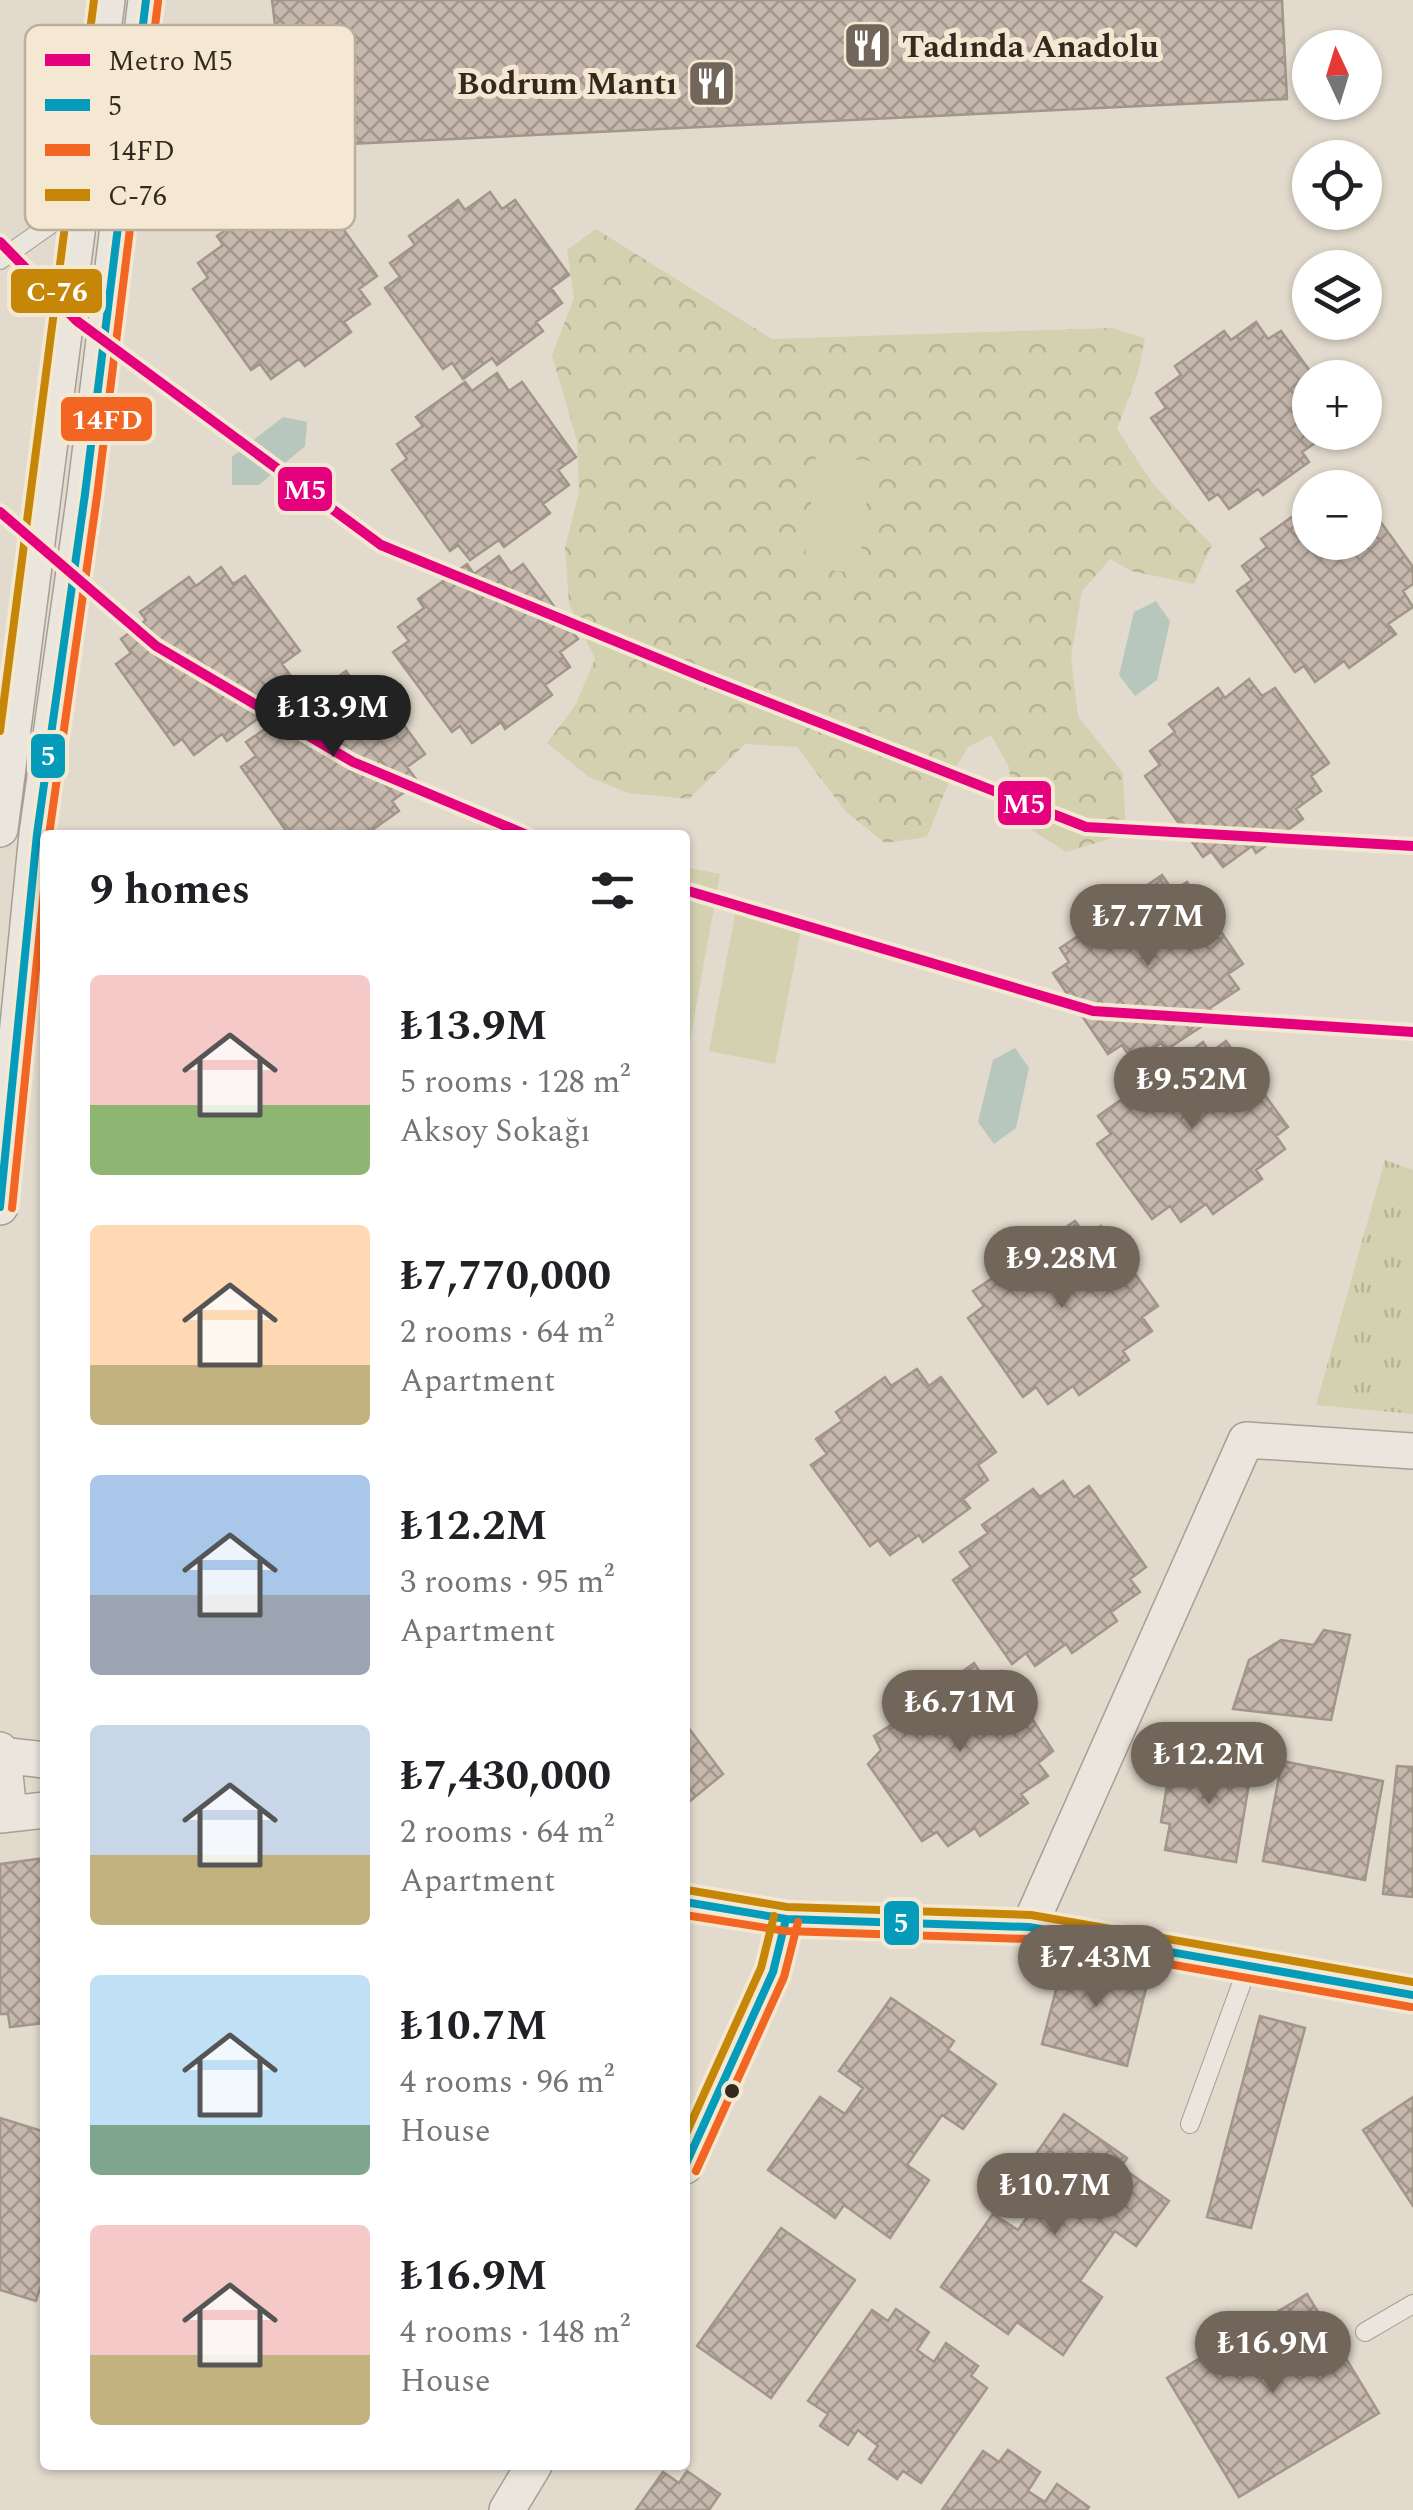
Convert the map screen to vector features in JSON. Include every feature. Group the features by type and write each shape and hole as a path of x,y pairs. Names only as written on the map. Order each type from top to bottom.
{"street":[{"path":"104,25 107,0"},
{"path":"143,25 146,0"},
{"path":"0,829 78,230"},
{"path":"0,1207 37,834 117,230"},
{"path":"1029,1927 1246,1440 1413,1451"},
{"path":"40,1759 1,1753 4,1814 40,1810"},
{"path":"690,1903 786,1920 1029,1927 1413,1995"},
{"path":"690,2155 773,1972 786,1920"},
{"path":"507,2510 531,2470"}],"lane":[{"path":"0,260 43,230"},
{"path":"1190,2124 1248,1966"},
{"path":"1365,2332 1413,2304"}],"green space":[{"path":"596,229 772,339 1112,328 1145,338 1138,373 1117,429 1153,484 1212,545 1194,584 1131,571 1110,559 1082,591 1071,657 1078,716 1123,773 1126,834 1066,852 1015,819 1009,767 991,735 968,747 953,772 927,837 885,843 846,812 797,747 745,744 689,799 628,793 589,777 547,743 575,706 595,659 569,604 565,547 579,492 577,441 552,355 574,298 567,250"},
{"path":"816,456 871,461 859,573 804,568"},
{"path":"690,868 720,874 690,1041"},
{"path":"737,905 803,919 775,1064 709,1051"},
{"path":"1385,1160 1413,1170 1413,1414 1316,1405"}],"shaded area":[{"path":"283,417 307,422 305,446 259,485 232,485 232,457"},
{"path":"1156,601 1170,621 1157,680 1135,696 1119,675 1134,612"},
{"path":"1015,1048 1029,1068 1016,1128 994,1144 978,1122 993,1060"}],"building":[{"path":"272,0 1282,0 1287,99 355,144 355,25 275,25"},
{"path":"490,192 502,209 515,200 569,275 551,288 562,303 536,322 543,331 497,365 492,358 463,379 452,363 443,369 385,288 400,277 390,263 415,245 409,236 458,200 465,210"},
{"path":"225,230 344,230 377,276 359,289 370,304 344,322 351,332 305,366 299,359 271,379 260,364 251,370 193,289 208,278 198,263 223,245 217,236"},
{"path":"1256,322 1268,339 1281,331 1302,360 1292,360 1292,450 1305,450 1302,452 1309,462 1292,470 1292,474 1263,495 1258,489 1229,509 1218,494 1209,500 1151,418 1166,408 1156,393 1181,375 1175,366 1224,331 1231,340"},
{"path":"497,373 509,391 522,382 576,457 558,470 569,485 543,504 550,513 504,547 499,540 470,560 458,545 450,551 392,470 407,459 397,444 423,426 416,417 465,382 472,391"},
{"path":"1292,517 1292,560 1382,560 1382,524 1413,567 1413,584 1403,591 1413,607 1388,624 1396,634 1349,668 1344,661 1315,682 1304,666 1295,672 1237,591 1252,580 1242,566 1267,547 1261,539"},
{"path":"499,556 511,573 523,564 578,639 560,652 570,667 545,685 552,695 505,729 501,722 472,743 460,726 452,732 393,652 409,641 398,627 424,608 418,599 467,564 474,574"},
{"path":"221,567 233,584 245,576 300,651 282,664 293,679 267,697 274,707 227,741 222,734 194,755 182,739 174,745 116,664 131,653 121,639 146,620 140,612 189,577 196,586"},
{"path":"346,671 358,688 371,680 425,754 407,767 418,782 392,801 399,811 372,830 285,830 241,767 256,756 246,742 272,724 265,715 314,679 321,689"},
{"path":"1249,679 1262,696 1275,688 1329,763 1311,776 1321,791 1296,809 1303,819 1256,853 1252,846 1223,867 1211,851 1203,857 1145,776 1160,765 1150,751 1175,732 1169,724 1218,688 1225,698"},
{"path":"1162,875 1173,891 1187,882 1243,964 1228,974 1239,989 1210,1008 1216,1017 1166,1050 1161,1043 1133,1062 1122,1045 1108,1054 1053,973 1069,962 1060,948 1087,930 1081,921 1131,886 1136,893"},
{"path":"1226,1041 1288,1127 1276,1136 1285,1149 1256,1170 1262,1179 1213,1214 1206,1204 1181,1222 1170,1206 1152,1219 1097,1144 1111,1134 1098,1116 1125,1097 1119,1087 1165,1055 1173,1064 1203,1042 1210,1053"},
{"path":"1075,1221 1086,1236 1101,1226 1158,1306 1142,1317 1152,1331 1123,1351 1129,1360 1079,1395 1073,1386 1048,1404 1036,1387 1023,1397 968,1318 984,1306 973,1291 1000,1273 993,1263 1043,1228 1050,1238"},
{"path":"917,1369 929,1386 941,1377 996,1452 978,1465 988,1480 963,1499 970,1508 923,1542 919,1535 890,1555 878,1540 870,1546 811,1465 827,1454 816,1439 842,1421 836,1412 885,1377 891,1386"},
{"path":"1063,1481 1074,1497 1089,1486 1146,1567 1130,1579 1140,1592 1111,1612 1117,1621 1072,1653 1066,1644 1035,1666 1026,1653 1012,1664 953,1580 971,1567 960,1552 988,1533 982,1525 1033,1489 1040,1497"},
{"path":"1324,1630 1350,1635 1331,1720 1233,1709 1249,1660 1281,1640 1314,1645"},
{"path":"974,1663 985,1680 1001,1671 1053,1751 1038,1763 1048,1776 1021,1794 1028,1803 980,1836 975,1828 948,1846 937,1832 922,1841 868,1764 881,1750 874,1736 900,1719 894,1709 942,1672 948,1682"},
{"path":"690,1730 723,1774 690,1801"},
{"path":"1211,1746 1254,1753 1236,1862 1165,1850 1170,1824 1161,1822 1169,1773 1206,1780"},
{"path":"1282,1761 1383,1781 1365,1880 1263,1861"},
{"path":"1397,1766 1413,1767 1413,1897 1383,1894"},
{"path":"40,1859 40,2024 10,2027 8,2014 0,2014 0,1864"},
{"path":"1065,1955 1149,1976 1127,2066 1042,2044"},
{"path":"891,1998 954,2041 948,2050 996,2084 963,2129 942,2115 907,2165 929,2180 890,2238 844,2205 835,2218 768,2170 820,2097 845,2114 863,2088 839,2071"},
{"path":"1260,2016 1305,2028 1251,2228 1207,2217"},
{"path":"1413,2097 1413,2206 1363,2130"},
{"path":"1064,2114 1127,2158 1121,2167 1169,2201 1136,2246 1115,2231 1080,2281 1102,2297 1063,2355 1017,2322 1008,2334 941,2287 993,2214 1018,2230 1036,2205 1012,2188"},
{"path":"0,2118 40,2130 40,2288 36,2301 0,2290"},
{"path":"781,2228 855,2280 771,2398 697,2346"},
{"path":"1307,2294 1379,2413 1239,2497 1167,2378"},
{"path":"896,2309 929,2332 917,2350 934,2362 946,2343 978,2366 971,2376 987,2388 921,2483 903,2471 897,2479 869,2459 878,2446 858,2430 848,2445 820,2426 828,2414 808,2401 872,2310 888,2321"},
{"path":"1008,2450 1040,2472 1028,2491 1045,2502 1057,2484 1089,2507 1087,2510 942,2510 983,2451 999,2462"},
{"path":"687,2471 720,2494 709,2510 636,2510 663,2472 679,2483"}],"metro line":[{"name":"M5","path":"0,242 77,321 381,545 1086,827 1413,846"},
{"name":"M5","path":"0,512 156,646 353,762 515,830"},
{"name":"M5","path":"690,891 1093,1011 1413,1032"}],"transit line":[{"name":"C-76","path":"91,25 94,0"},
{"name":"5","path":"143,25 146,0"},
{"name":"14FD","path":"155,25 158,2"},
{"name":"C-76","path":"0,731 64,230"},
{"name":"5","path":"0,1207 37,834 118,230"},
{"name":"14FD","path":"50,830 130,230"},
{"name":"14FD","path":"12,1208 40,930"},
{"name":"C-76","path":"690,1891 787,1907 1031,1915 1413,1982"},
{"name":"5","path":"690,1903 786,1919 1029,1927 1413,1995"},
{"name":"14FD","path":"690,1916 786,1931 1028,1939 1411,2007"},
{"name":"C-76","path":"690,2125 761,1968 774,1916"},
{"name":"5","path":"690,2155 773,1972 786,1919"},
{"name":"14FD","path":"696,2171 784,1977 798,1922"}],"place":[{"name":"Tadında Anadolu","path":"867,46"},
{"name":"Bodrum Mantı","path":"712,83"}]}
